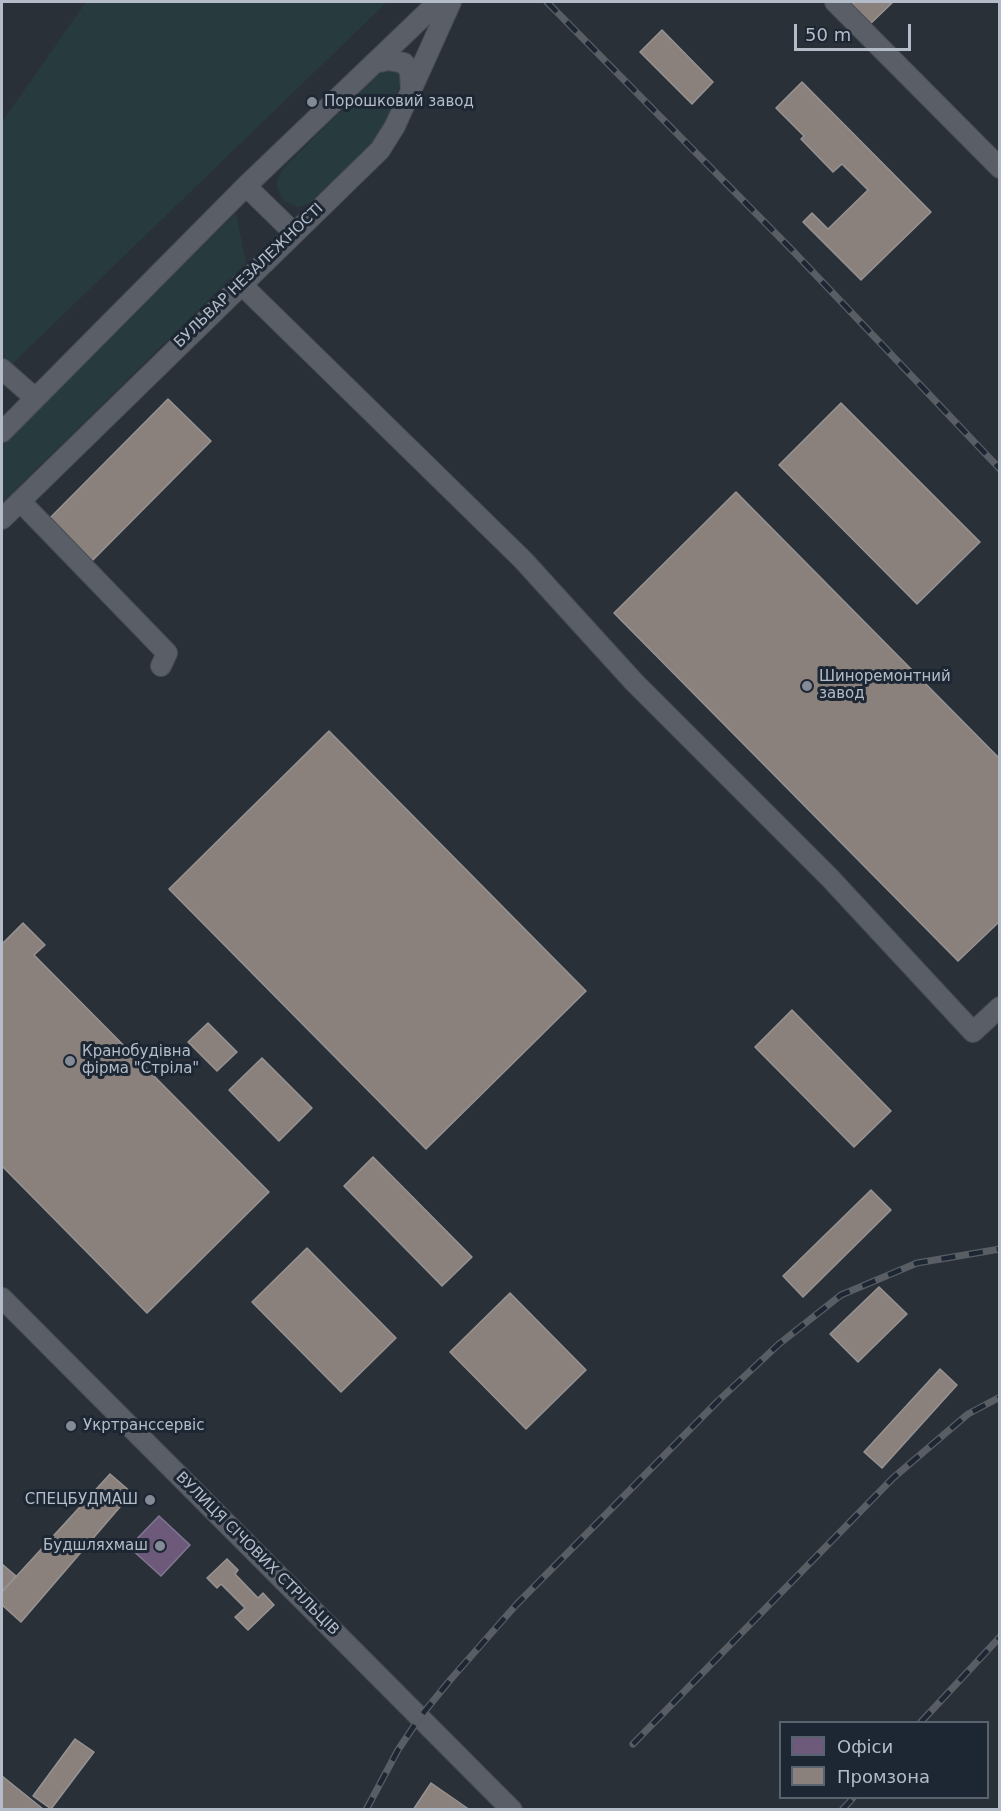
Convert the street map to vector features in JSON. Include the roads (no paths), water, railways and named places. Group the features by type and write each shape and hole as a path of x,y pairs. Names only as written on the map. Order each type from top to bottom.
{"street":[{"path":"2,432 246,186 438,2"},
{"name":"БУЛЬВАР НЕЗАЛЕЖНОСТІ","path":"2,519 293,232 380,150 395,126 451,2"},
{"path":"835,2 999,168"},
{"path":"374,63 389,60 404,63 411,76 411,92"},
{"path":"246,186 293,232"},
{"path":"241,284 523,560 634,682 830,878 973,1032 999,1007"},
{"path":"2,369 35,398"},
{"path":"20,501 167,653 161,666"},
{"name":"ВУЛИЦЯ СІЧОВИХ СТРІЛЬЦІВ","path":"2,1298 512,1809"}],"railway":[{"path":"547,2 792,250 1000,469"},
{"path":"366,1810 398,1750 420,1717 516,1605 718,1401 779,1344 841,1295 917,1263 1000,1249"},
{"path":"633,1744 893,1478 968,1414 1000,1397"},
{"path":"922,1721 1000,1637"},
{"path":"842,1810 852,1799"}],"place":[{"name":"Порошковий завод","path":"312,102"},
{"name":"Шиноремонтний завод","path":"807,686"},
{"name":"Кранобудівна фірма \"Стріла\"","path":"70,1061"},
{"name":"Укртранссервіс","path":"71,1426"},
{"name":"СПЕЦБУДМАШ","path":"150,1500"},
{"name":"Будшляхмаш","path":"160,1546"}]}
